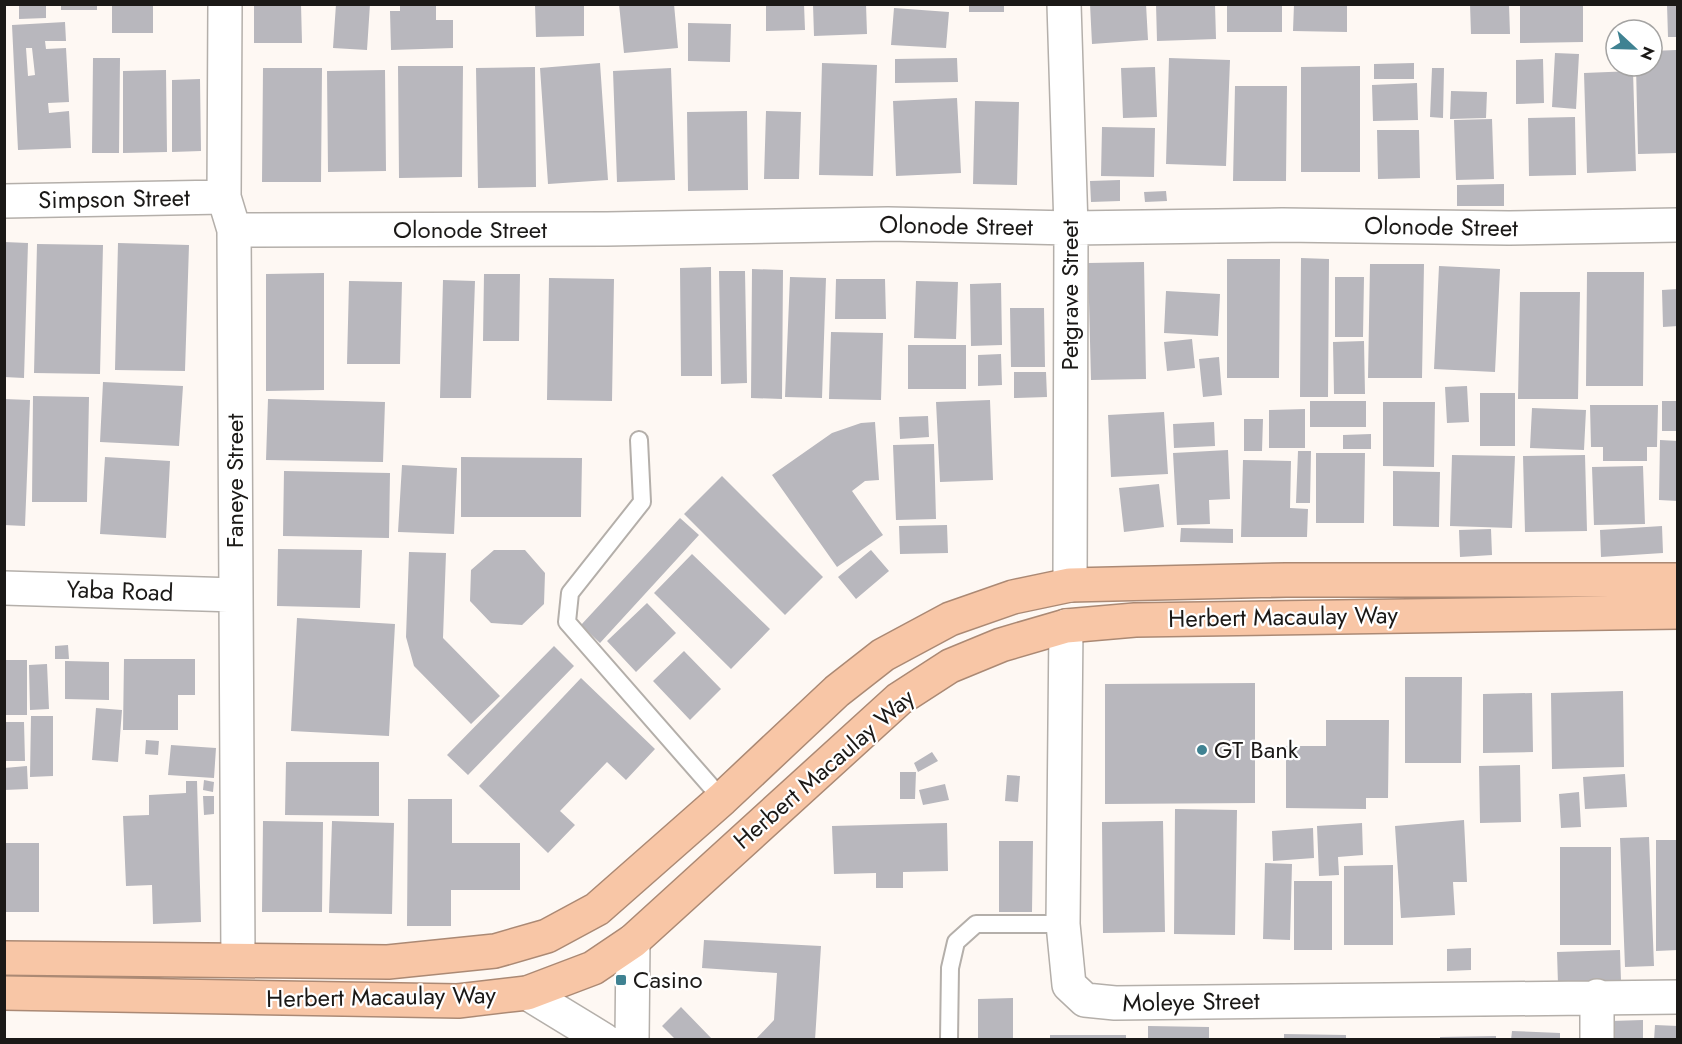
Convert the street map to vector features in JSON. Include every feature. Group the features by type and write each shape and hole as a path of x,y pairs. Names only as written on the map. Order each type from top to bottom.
{"highway":[{"name":"Herbert Macaulay Way","path":"4,958 388,962 447,958 495,951 547,936 597,909 722,799 837,691 883,655 950,619 1013,597 1070,585 1286,580 1677,580"},
{"name":"Herbert Macaulay Way","path":"4,993 458,1001 527,993 593,968 633,941 899,699 950,666 1001,645 1066,626 1135,620 1677,612"}],"street":[{"name":"Faneye Street","path":"225,4 224,197 234,230 238,959"},
{"name":"Petgrave Street","path":"1064,4 1071,228 1070,585"},
{"name":"Simpson Street","path":"4,201 224,197"},
{"name":"Olonode Street","path":"234,230 607,229 888,224 1071,228 1282,225 1509,228 1677,225"},
{"name":"Yaba Road","path":"4,588 236,595"},
{"name":"Moleye Street","path":"1066,626 1063,924 1070,985 1085,1000 1115,1003 1597,996 1677,997"},
{"path":"632,1040 633,941"},
{"path":"527,993 604,1040"},
{"path":"1597,996 1597,1040"}],"lane":[{"path":"639,440 642,502 570,593 567,622 722,799"},
{"path":"948,1040 950,968 956,942 976,924 1063,924"}],"building":[{"path":"19,4 46,4 46,18 19,19"},
{"path":"61,4 97,4 97,10 61,10"},
{"path":"112,4 153,4 153,33 112,33"},
{"path":"254,4 301,4 302,43 254,43"},
{"path":"336,4 370,4 367,50 333,48"},
{"path":"400,4 436,4 436,20 453,20 453,48 391,50 390,11 400,11"},
{"path":"535,4 584,4 584,36 536,37"},
{"path":"619,4 674,4 678,48 624,53"},
{"path":"766,4 804,4 805,30 766,31"},
{"path":"813,4 866,4 867,34 814,36"},
{"path":"969,4 1004,4 1004,12 969,12"},
{"path":"1090,4 1146,4 1148,40 1092,44"},
{"path":"1156,4 1215,4 1216,39 1157,41"},
{"path":"1227,4 1282,4 1282,32 1227,32"},
{"path":"1294,4 1347,4 1347,32 1293,31"},
{"path":"1470,4 1509,4 1510,34 1471,34"},
{"path":"1520,4 1583,4 1583,42 1520,43"},
{"path":"1667,4 1678,4 1678,37 1668,37"},
{"path":"894,8 949,12 946,48 891,45"},
{"path":"65,22 66,41 45,41 46,49 66,48 69,102 48,103 49,113 69,111 71,148 18,150 12,25","holes":["26,48 32,48 35,75 28,76"]},
{"path":"688,23 731,24 730,62 688,61"},
{"path":"1664,50 1676,50 1678,153 1638,154 1636,78 1664,78"},
{"path":"1555,53 1579,54 1576,109 1552,107"},
{"path":"93,58 120,58 119,153 92,153"},
{"path":"957,58 958,82 895,83 895,59"},
{"path":"1169,58 1230,60 1226,166 1166,164"},
{"path":"1543,59 1544,103 1516,104 1516,60"},
{"path":"600,63 608,180 548,184 540,68"},
{"path":"822,63 877,65 873,176 819,175"},
{"path":"1414,63 1414,79 1374,79 1374,64"},
{"path":"398,66 463,66 462,177 399,178"},
{"path":"1360,66 1360,172 1301,172 1301,67"},
{"path":"535,67 536,187 478,188 476,68"},
{"path":"1155,67 1157,117 1123,118 1121,68"},
{"path":"263,68 322,68 321,182 262,182"},
{"path":"671,68 675,180 617,182 613,71"},
{"path":"1432,68 1444,68 1443,118 1430,117"},
{"path":"166,70 167,152 123,153 123,71"},
{"path":"385,70 386,171 328,172 327,71"},
{"path":"1604,72 1604,78 1633,78 1636,171 1587,173 1584,73"},
{"path":"200,79 201,151 172,152 172,80"},
{"path":"1417,83 1418,120 1373,121 1372,85"},
{"path":"1235,86 1287,86 1286,181 1233,181"},
{"path":"1451,91 1487,92 1486,118 1450,119"},
{"path":"957,98 961,173 896,176 893,101"},
{"path":"975,101 1019,102 1017,185 973,184"},
{"path":"747,111 748,190 688,191 687,112"},
{"path":"766,111 801,112 799,179 764,179"},
{"path":"1575,117 1576,175 1529,176 1528,118"},
{"path":"1492,119 1494,179 1456,180 1454,120"},
{"path":"1102,127 1155,128 1154,177 1101,176"},
{"path":"1377,130 1419,130 1420,178 1378,179"},
{"path":"1120,180 1120,201 1091,202 1090,181"},
{"path":"1504,184 1504,206 1457,206 1457,185"},
{"path":"1166,191 1167,201 1145,202 1144,192"},
{"path":"4,242 28,243 24,378 4,377"},
{"path":"118,243 189,245 185,371 115,370"},
{"path":"37,244 103,245 100,374 34,373"},
{"path":"1301,258 1329,259 1328,397 1300,397"},
{"path":"1227,259 1280,259 1279,378 1227,378"},
{"path":"1144,262 1146,379 1091,380 1088,263"},
{"path":"1370,264 1424,264 1422,378 1368,378"},
{"path":"1439,266 1500,269 1495,372 1434,369"},
{"path":"711,267 712,376 681,376 680,268"},
{"path":"752,269 783,270 782,399 751,398"},
{"path":"719,271 745,271 747,383 721,384"},
{"path":"1587,272 1644,272 1643,386 1586,386"},
{"path":"324,273 324,390 266,391 266,274"},
{"path":"484,274 520,274 519,341 483,341"},
{"path":"790,277 826,278 822,398 785,397"},
{"path":"1335,277 1364,277 1363,337 1335,337"},
{"path":"549,278 614,279 612,401 547,400"},
{"path":"836,279 885,279 886,319 835,319"},
{"path":"443,280 475,281 471,398 440,398"},
{"path":"349,281 402,282 400,364 347,364"},
{"path":"916,281 958,282 956,339 914,338"},
{"path":"1001,283 1002,345 971,346 970,284"},
{"path":"1678,289 1678,326 1663,327 1662,290"},
{"path":"1166,291 1220,294 1218,336 1164,333"},
{"path":"1520,292 1580,292 1578,399 1518,399"},
{"path":"1010,308 1044,308 1045,367 1011,367"},
{"path":"831,332 883,333 881,400 829,399"},
{"path":"1192,339 1195,368 1167,371 1164,342"},
{"path":"1364,341 1365,394 1334,394 1333,342"},
{"path":"908,345 966,345 966,389 908,389"},
{"path":"1001,354 1002,385 978,386 978,355"},
{"path":"1219,357 1222,395 1203,397 1199,359"},
{"path":"1014,372 1046,372 1047,397 1014,398"},
{"path":"103,382 183,386 179,446 100,442"},
{"path":"1467,386 1469,422 1447,423 1445,387"},
{"path":"1480,393 1515,393 1515,446 1480,446"},
{"path":"33,396 89,397 87,502 32,502"},
{"path":"4,399 30,400 25,526 4,525"},
{"path":"268,399 385,402 383,462 266,460"},
{"path":"990,400 993,480 940,482 936,402"},
{"path":"1310,401 1366,401 1366,427 1310,427"},
{"path":"1662,401 1678,401 1678,431 1662,431"},
{"path":"1383,402 1435,402 1434,467 1383,466"},
{"path":"1590,405 1658,405 1657,447 1647,447 1647,461 1603,461 1603,447 1591,447"},
{"path":"1532,408 1586,410 1584,450 1530,448"},
{"path":"1305,409 1305,448 1269,448 1269,410"},
{"path":"1164,412 1168,474 1111,477 1108,415"},
{"path":"928,416 929,437 900,439 899,417"},
{"path":"1244,419 1263,419 1262,451 1244,451"},
{"path":"875,422 879,480 865,481 852,491 883,535 837,567 772,475 832,433 861,423"},
{"path":"1214,422 1215,446 1174,448 1173,424"},
{"path":"1371,434 1371,449 1343,449 1343,435"},
{"path":"1660,440 1678,441 1678,501 1659,500"},
{"path":"934,444 936,519 896,520 893,445"},
{"path":"1228,450 1230,499 1209,500 1210,524 1177,525 1173,453"},
{"path":"1298,451 1311,451 1310,503 1296,503"},
{"path":"1316,453 1365,453 1364,523 1316,523"},
{"path":"1452,455 1515,456 1512,528 1450,526"},
{"path":"1585,455 1587,531 1525,532 1523,456"},
{"path":"105,457 170,461 166,538 100,534"},
{"path":"461,457 582,458 581,517 461,517"},
{"path":"1243,460 1291,461 1290,508 1308,509 1307,537 1241,537"},
{"path":"402,465 457,468 454,534 398,532"},
{"path":"1643,466 1645,524 1594,525 1592,467"},
{"path":"284,471 390,473 389,538 283,536"},
{"path":"1393,471 1440,472 1439,527 1393,526"},
{"path":"722,476 823,577 785,615 684,514"},
{"path":"1159,484 1164,527 1124,532 1119,488"},
{"path":"680,518 699,535 600,643 581,625"},
{"path":"947,525 948,553 900,554 899,526"},
{"path":"1662,526 1663,553 1601,557 1600,530"},
{"path":"1181,528 1233,529 1233,543 1180,542"},
{"path":"1491,529 1492,555 1460,557 1459,530"},
{"path":"278,549 362,550 360,608 277,606"},
{"path":"494,550 525,550 545,573 544,604 522,625 491,623 470,601 471,570"},
{"path":"871,550 889,571 856,599 838,577"},
{"path":"409,552 446,553 443,638 500,696 471,724 414,666 406,637"},
{"path":"692,554 770,629 731,669 654,593"},
{"path":"647,603 676,633 636,672 607,641"},
{"path":"297,618 395,624 389,736 291,731"},
{"path":"68,645 69,659 55,659 55,646"},
{"path":"554,646 574,666 468,775 447,755"},
{"path":"684,651 721,689 690,720 653,681"},
{"path":"124,659 195,659 195,695 178,695 178,730 123,730"},
{"path":"4,660 27,660 27,715 4,715"},
{"path":"65,661 109,662 109,700 65,699"},
{"path":"47,664 49,709 30,710 29,665"},
{"path":"1405,677 1462,677 1461,763 1405,763"},
{"path":"581,678 655,749 626,780 607,762 560,811 575,825 548,853 479,786"},
{"path":"1255,683 1255,803 1105,804 1105,684"},
{"path":"1623,691 1624,767 1552,769 1551,693"},
{"path":"1532,693 1533,752 1483,753 1483,694"},
{"path":"96,708 122,710 118,762 92,760"},
{"path":"31,716 53,716 53,776 30,777"},
{"path":"1326,720 1389,720 1388,798 1366,798 1366,809 1286,808 1286,746 1326,746"},
{"path":"5,722 24,722 25,761 5,761"},
{"path":"146,740 159,741 158,755 145,754"},
{"path":"171,745 216,748 214,778 168,775"},
{"path":"932,752 938,761 918,772 914,763"},
{"path":"286,762 379,762 379,816 285,815"},
{"path":"1520,765 1521,822 1480,823 1479,766"},
{"path":"27,766 28,789 4,790 4,768"},
{"path":"900,772 916,772 915,799 900,799"},
{"path":"1625,774 1627,807 1585,809 1583,777"},
{"path":"1007,775 1020,776 1018,802 1005,801"},
{"path":"204,780 214,782 213,792 203,790"},
{"path":"186,781 197,781 201,922 153,924 152,885 126,886 123,816 149,815 149,795 186,793"},
{"path":"945,784 949,800 923,805 919,790"},
{"path":"1579,792 1581,827 1561,828 1559,794"},
{"path":"203,796 214,796 214,814 204,815"},
{"path":"408,799 452,799 452,843 520,843 520,890 451,890 451,926 407,926"},
{"path":"1175,809 1237,810 1235,935 1174,934"},
{"path":"1464,820 1467,882 1453,882 1455,915 1401,918 1395,826"},
{"path":"263,821 323,822 322,912 262,912"},
{"path":"332,821 394,823 392,914 329,913"},
{"path":"1163,821 1165,932 1103,933 1102,822"},
{"path":"947,823 948,871 903,872 903,888 876,888 876,873 834,874 832,826"},
{"path":"1362,823 1363,855 1338,857 1339,875 1319,876 1317,826"},
{"path":"1313,828 1314,858 1273,861 1272,831"},
{"path":"1649,837 1654,966 1625,967 1620,838"},
{"path":"1656,840 1678,840 1678,950 1656,951"},
{"path":"999,841 1033,841 1032,912 999,912"},
{"path":"4,843 39,843 39,912 4,912"},
{"path":"1560,847 1611,847 1611,945 1560,945"},
{"path":"1265,863 1292,864 1290,940 1263,939"},
{"path":"1393,865 1393,945 1344,945 1344,866"},
{"path":"1294,881 1332,881 1332,950 1294,950"},
{"path":"704,940 821,946 815,1040 755,1040 774,1020 777,973 702,968"},
{"path":"1471,948 1471,970 1447,971 1447,949"},
{"path":"1620,950 1621,981 1558,984 1557,952"},
{"path":"1013,998 1013,1040 978,1040 978,999"},
{"path":"681,1007 713,1040 676,1040 662,1026"},
{"path":"1643,1020 1643,1040 1611,1040 1611,1021"},
{"path":"1655,1025 1678,1026 1678,1040 1654,1040"},
{"path":"1148,1026 1209,1027 1209,1040 1148,1040"},
{"path":"1512,1031 1560,1033 1560,1040 1511,1040"},
{"path":"1284,1034 1346,1035 1346,1040 1284,1040"},
{"path":"1050,1035 1126,1035 1126,1040 1050,1040"},
{"path":"1496,1036 1496,1040 1440,1040 1440,1037"}],"place":[{"name":"GT Bank","path":"1202,750"},
{"name":"Casino","path":"621,980"}]}
